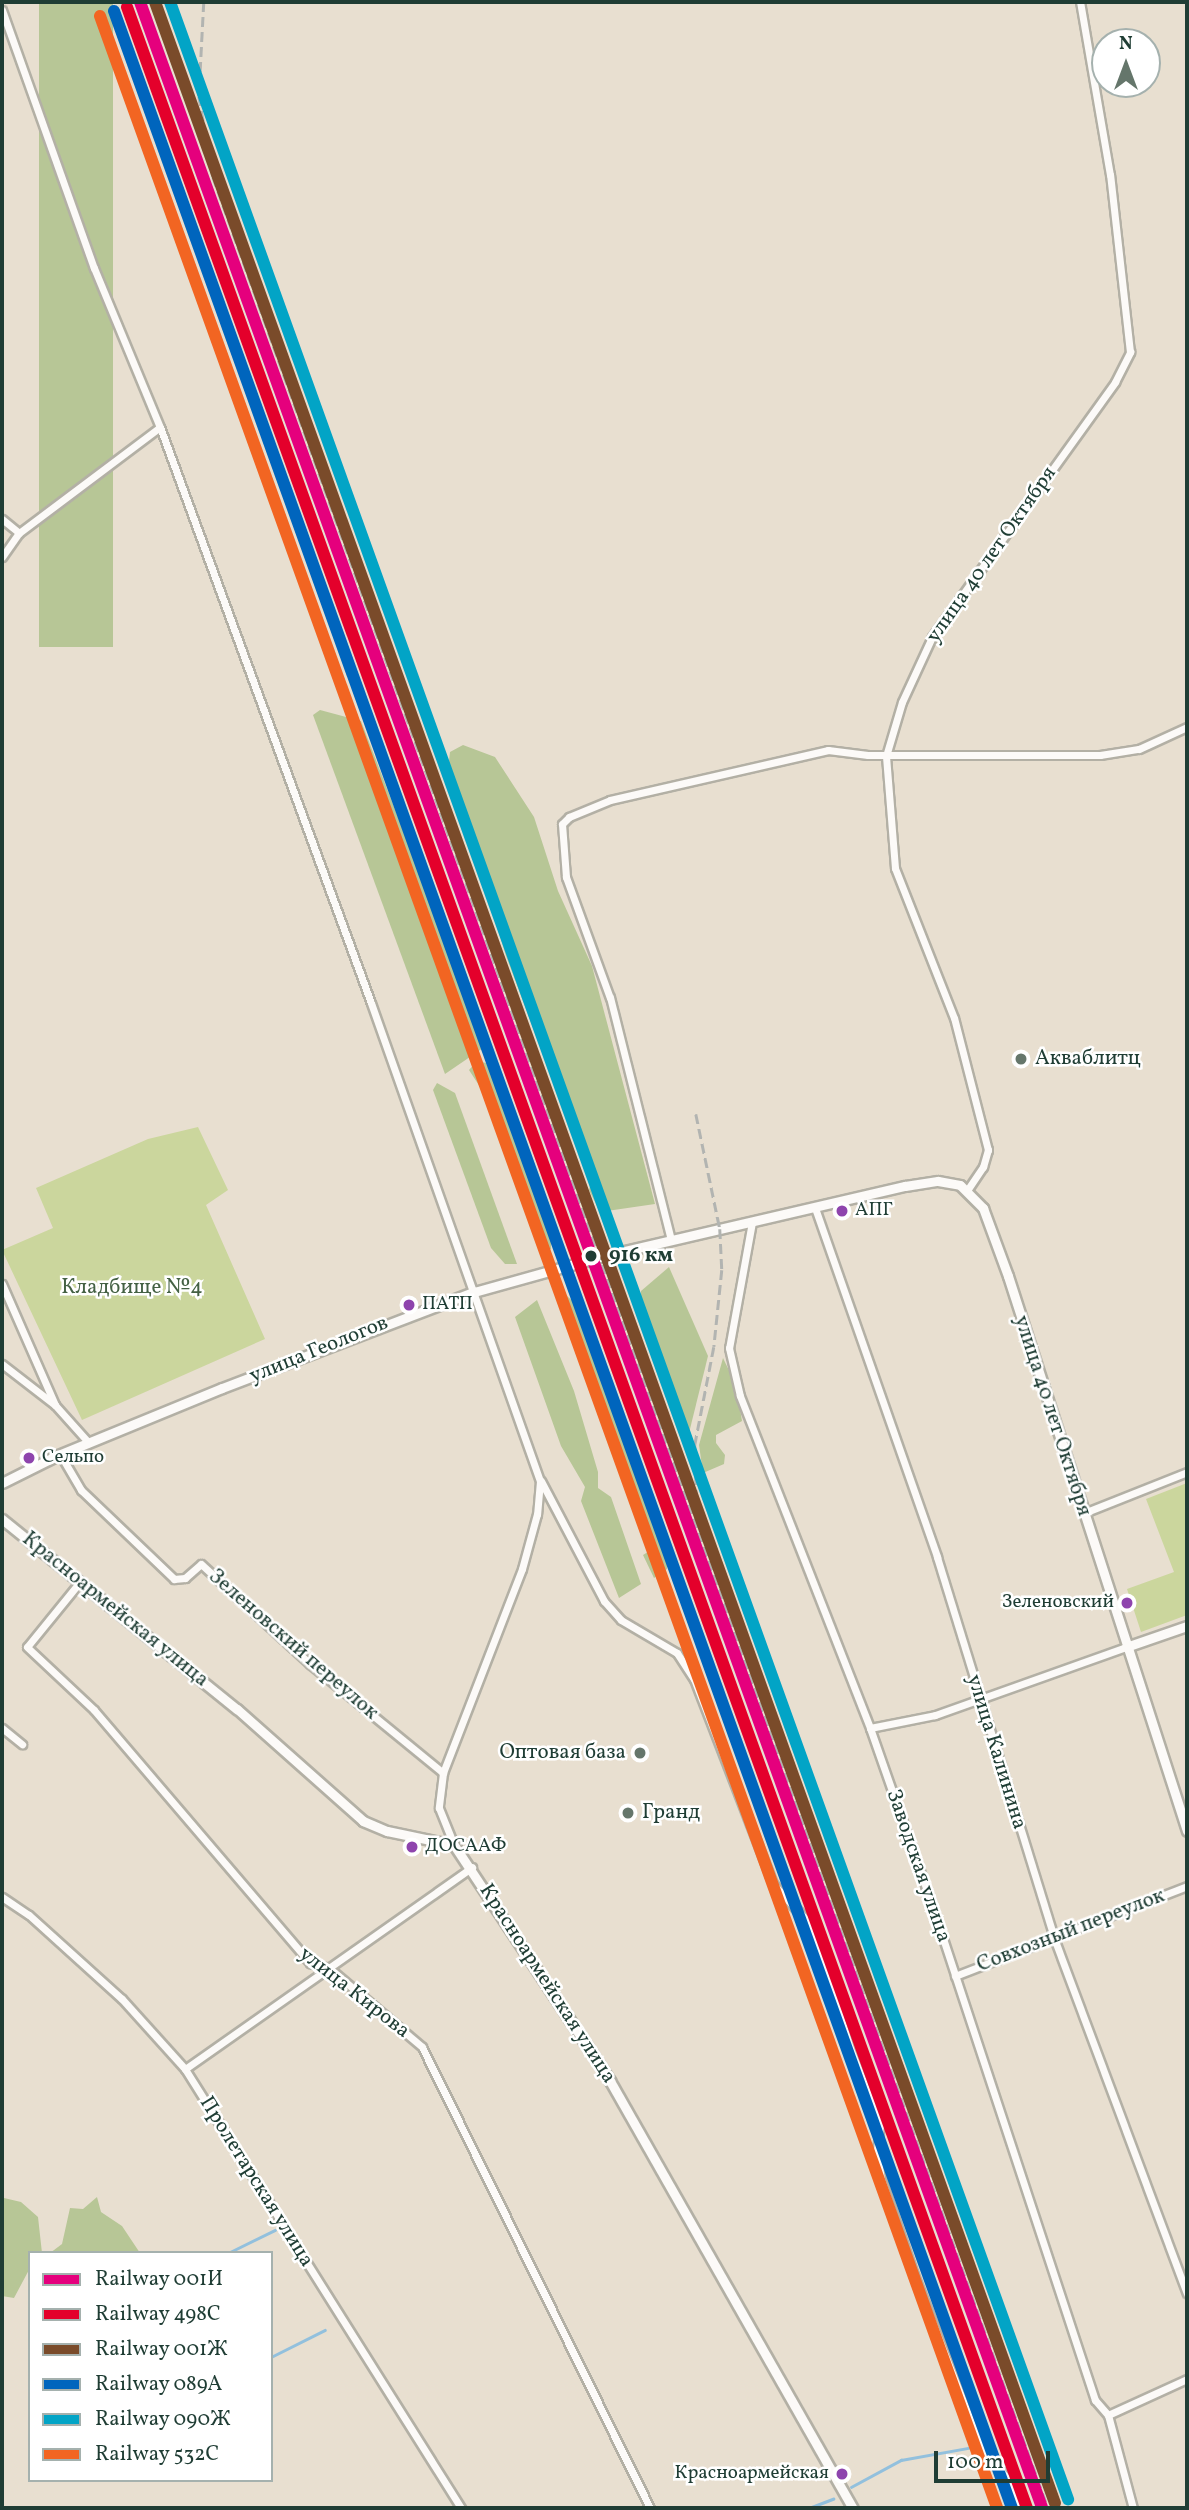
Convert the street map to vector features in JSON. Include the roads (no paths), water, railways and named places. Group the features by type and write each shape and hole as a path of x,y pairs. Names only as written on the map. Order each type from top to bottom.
{"street":[{"name":"улица 40 лет Октября","path":"1080,2 1110,175 1130,352 1115,382 932,637 902,702 886,756 895,868 954,1018 988,1150 983,1167 968,1189 983,1208 1007,1276 1187,1831"},
{"path":"2,10 94,268 160,427 540,1481 604,1601 621,1620 677,1653 694,1679 773,1884 811,1926 850,2048 880,2125 877,2151 881,2179 914,2275 980,2445 1009,2481 1020,2508"},
{"path":"2,557 19,533 160,427"},
{"path":"2,519 19,533"},
{"path":"968,1189 950,1182 925,1181 671,1240 610,998 566,877 562,824 580,809 610,800 828,750 886,756 1118,754 1158,742 1187,727"},
{"name":"улица Калинина","path":"815,1208 937,1557 1054,1938 1187,2293"},
{"name":"Заводская улица","path":"752,1222 729,1348 740,1396 870,1728 1095,2400 1108,2415 1133,2508"},
{"name":"улица Геологов","path":"2,1483 60,1454 371,1328 474,1292 593,1258 671,1240"},
{"path":"2,1284 55,1405"},
{"path":"2,1364 55,1405 89,1443"},
{"name":"Зеленовский переулок","path":"60,1454 81,1490 174,1579 185,1578 201,1564 310,1664 443,1773"},
{"path":"1084,1513 1187,1472"},
{"path":"454,1845 439,1808 443,1773 522,1569 537,1514 540,1481"},
{"name":"Красноармейская улица","path":"2,1519 237,1709 363,1821 387,1831 454,1845 610,2081 853,2508"},
{"name":"улица Кирова","path":"79,1583 27,1647 94,1710 310,1964 329,1968 422,2047 650,2508"},
{"path":"870,1728 935,1715 1187,1626"},
{"path":"2,1728 22,1744"},
{"path":"185,2069 471,1867"},
{"name":"Совхозный переулок","path":"955,1976 1187,1886"},
{"name":"Пролетарская улица","path":"2,1897 29,1915 122,1999 185,2069 461,2508"},
{"path":"1108,2415 1187,2379"}],"waterway":[{"path":"232,2251 275,2230"},
{"path":"273,2356 325,2330"},
{"path":"851,2487 901,2460 968,2448"},
{"path":"809,2508 833,2499"}],"railway":[{"path":"204,2 199,96 213,177 1048,2508"},
{"path":"696,1114 720,1229 722,1270 714,1347 695,1445 697,1515"}],"rail line":[{"name":"001И","path":"140,2 1042,2508"},
{"name":"001Ж","path":"155,2 1055,2503"},
{"name":"090Ж","path":"170,2 1068,2499"},
{"name":"498С","path":"127,7 1027,2508"},
{"name":"089А","path":"114,11 1012,2508"},
{"name":"532С","path":"100,16 997,2508"}],"place":[{"name":"Акваблитц","path":"1021,1059"},
{"name":"АПГ","path":"842,1211"},
{"name":"916 км","path":"591,1256"},
{"name":"ПАТП","path":"409,1305"},
{"name":"Сельпо","path":"29,1458"},
{"name":"Зеленовский","path":"1127,1603"},
{"name":"Оптовая база","path":"640,1753"},
{"name":"Гранд","path":"628,1813"},
{"name":"ДОСААФ","path":"412,1847"},
{"name":"Красноармейская","path":"842,2474"}],"park label":[{"name":"Кладбище №4","path":"132,1288"}]}
